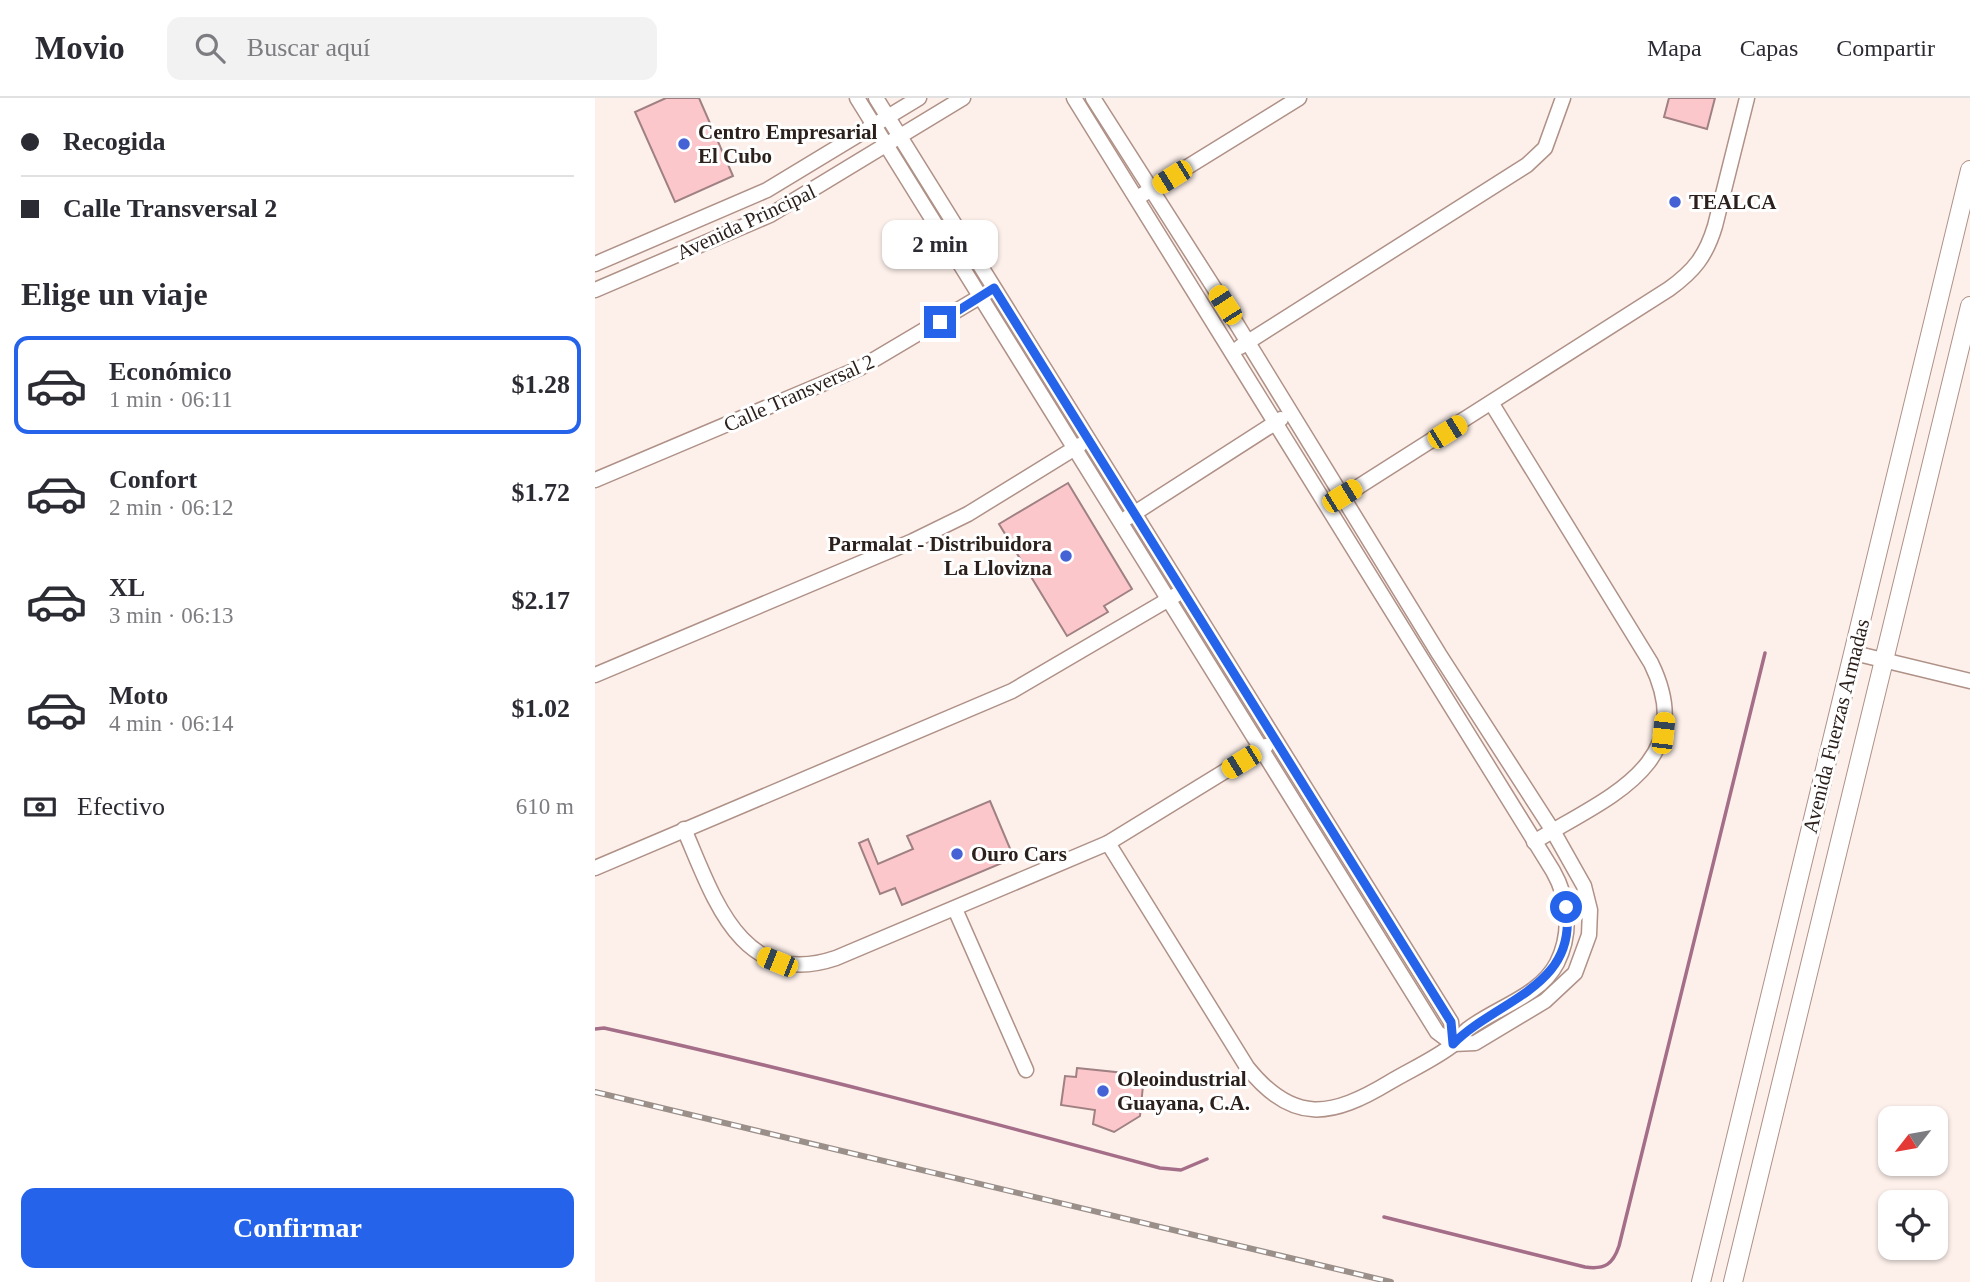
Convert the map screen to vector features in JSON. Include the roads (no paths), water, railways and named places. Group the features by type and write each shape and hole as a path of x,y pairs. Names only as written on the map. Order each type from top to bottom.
{"street":[{"path":"857,98 1437,1032 1453,1044 1475,1043 1545,1000 1580,965 1590,924 1584,886 1553,831 1439,654 1093,98"},
{"path":"876,98 1451,1022 1453,1044"},
{"name":"Avenida Principal","path":"595,264 779,184 919,98"},
{"name":"Avenida Principal","path":"595,290 741,228 800,199 963,98"},
{"path":"1074,98 1560,883 1568,919 1557,962 1536,987 1468,1029 1453,1044 1352,1104 1326,1111 1289,1105 1266,1089 1247,1067 1108,843"},
{"path":"1136,199 1299,98"},
{"path":"1232,352 1527,165 1545,148 1563,98"},
{"path":"1327,507 1492,404 1669,289 1695,269 1708,247 1747,98"},
{"name":"Avenida Fuerzas Armadas","path":"1701,1282 1970,170"},
{"path":"731,207 741,228"},
{"path":"677,230 686,252"},
{"name":"Calle Transversal 2","path":"595,480 860,368 994,288"},
{"name":"Avenida Fuerzas Armadas","path":"1733,1282 1970,306"},
{"path":"1492,404 1651,663 1665,702 1660,745 1647,767 1625,786 1534,842"},
{"path":"1119,523 1291,413"},
{"path":"595,675 913,541 968,513 1088,439"},
{"path":"595,868 1012,691 1182,591"},
{"path":"1854,653 1970,681"},
{"path":"1422,664 1439,654"},
{"path":"684,829 715,900 734,933 762,955 777,962 807,966 820,964 1108,843 1275,740"},
{"path":"955,908 1026,1070"},
{"path":"1536,987 1545,1000"}],"waterway":[{"path":"1384,1217 1585,1267 1598,1268 1614,1257 1619,1246 1765,653"},
{"path":"595,1029 604,1028 813,1077 1160,1168 1181,1170 1207,1159"}],"railway":[{"path":"595,1092 1391,1282"}],"place":[{"name":"Centro Empresarial El Cubo","path":"684,144"},
{"name":"TEALCA","path":"1675,202"},
{"name":"Parmalat - Distribuidora La Llovizna","path":"1066,556"},
{"name":"Ouro Cars","path":"957,854"},
{"name":"Oleoindustrial Guayana, C.A.","path":"1103,1091"}]}
